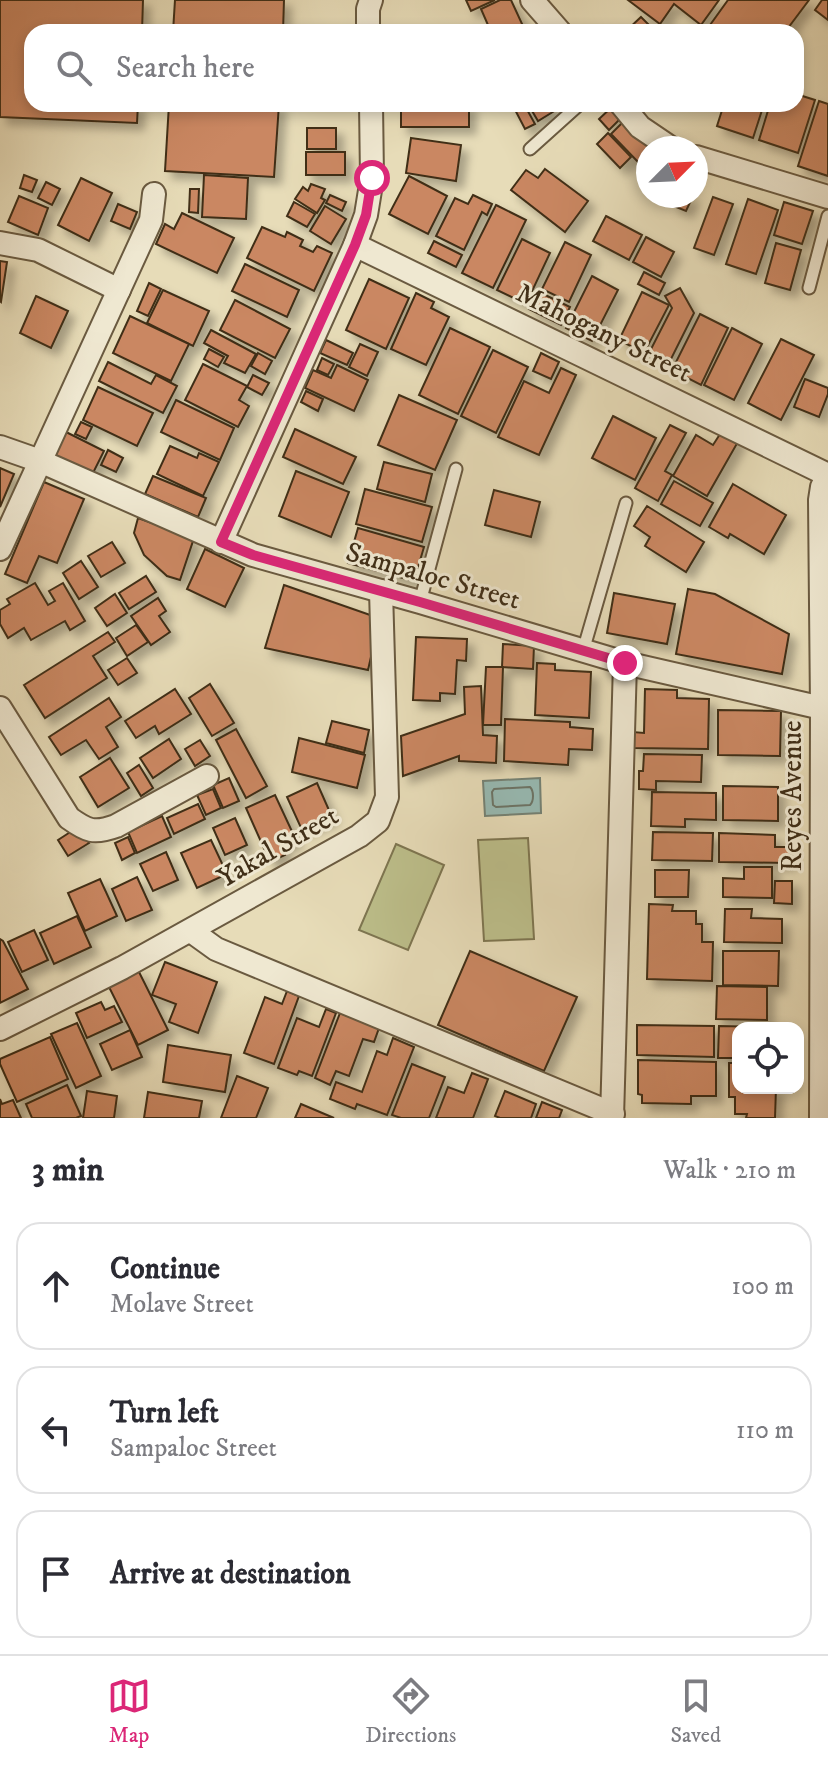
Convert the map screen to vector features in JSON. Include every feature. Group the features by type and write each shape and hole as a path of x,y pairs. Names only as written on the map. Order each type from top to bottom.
{"street":[{"path":"368,24 371,0"},
{"path":"532,0 553,24"},
{"path":"221,542 366,215 372,178 371,112"},
{"path":"628,112 640,127 653,136"},
{"path":"708,161 828,197"},
{"path":"0,549 151,220 154,194"},
{"path":"0,243 38,250 119,290"},
{"name":"Mahogany Street","path":"355,245 828,475"},
{"name":"Sampaloc Street","path":"0,447 40,461 253,555 625,663 822,708"},
{"name":"Reyes Avenue","path":"821,1118 820,500 828,475"},
{"name":"Yakal Street","path":"0,1029 191,931 359,836 378,821 387,797 381,591"},
{"path":"191,931 216,949 612,1116 625,663"},
{"path":"0,708 69,818 91,830 102,831 116,826 207,776"}],"lane":[{"path":"530,149 571,112"},
{"path":"809,288 828,216"},
{"path":"420,602 456,469"},
{"path":"583,651 626,503"}],"green space":[{"path":"528,838 534,939 484,941 478,840"},
{"path":"396,844 444,865 408,950 359,930"}],"water":[{"path":"540,778 541,813 485,816 483,781"}],"building":[{"path":"0,0 143,0 142,24 24,24 24,112 138,112 137,123 0,117"},
{"path":"175,0 284,0 283,24 174,24"},
{"path":"466,0 495,0 471,11"},
{"path":"500,0 511,0 522,24 488,24 481,9"},
{"path":"628,0 719,0 702,24 674,4 660,24"},
{"path":"728,0 809,0 791,24 711,24"},
{"path":"822,0 828,0 828,20 815,10"},
{"path":"641,17 648,24 634,24"},
{"path":"804,97 815,100 798,153 759,140 768,112 804,112"},
{"path":"819,101 828,104 828,176 798,166"},
{"path":"169,112 278,112 274,177 165,171"},
{"path":"401,112 469,112 469,127 401,127"},
{"path":"516,112 528,112 535,124 525,129"},
{"path":"533,112 553,112 538,121"},
{"path":"607,112 619,112 623,116 609,130 599,119"},
{"path":"721,112 761,112 753,138 717,126"},
{"path":"625,120 640,136 636,136 636,160 611,134"},
{"path":"307,128 336,128 336,149 307,149"},
{"path":"608,133 631,157 620,168 597,144"},
{"path":"411,138 461,145 456,181 406,173"},
{"path":"306,152 345,152 345,175 306,175"},
{"path":"545,169 588,201 565,232 511,190 526,170 538,178"},
{"path":"24,175 37,180 32,192 20,188"},
{"path":"204,175 248,178 246,219 202,217"},
{"path":"409,176 447,196 428,234 389,214"},
{"path":"81,178 112,193 89,241 58,225"},
{"path":"46,182 60,189 52,205 38,198"},
{"path":"311,184 325,189 321,198 325,200 317,213 295,199 303,187 308,191"},
{"path":"190,189 199,189 198,213 189,212"},
{"path":"330,195 346,202 342,211 326,203"},
{"path":"473,195 492,204 487,215 482,212 464,250 436,236 455,198 468,204"},
{"path":"19,196 48,208 38,235 8,222"},
{"path":"713,197 733,204 714,255 694,248"},
{"path":"748,199 778,210 756,274 726,264"},
{"path":"294,202 315,214 307,227 287,216"},
{"path":"784,202 813,211 802,244 774,235"},
{"path":"118,204 137,212 130,229 111,221"},
{"path":"496,205 526,220 493,288 462,273"},
{"path":"325,206 346,219 331,244 310,231"},
{"path":"182,213 234,238 217,273 156,244 165,224 174,229"},
{"path":"606,216 642,235 629,260 593,241"},
{"path":"262,227 285,237 287,232 303,240 300,246 313,252 317,246 332,253 314,291 247,258"},
{"path":"646,237 674,252 661,277 633,262"},
{"path":"522,239 550,253 526,304 497,290"},
{"path":"434,241 462,255 456,267 428,253"},
{"path":"565,242 591,255 569,302 542,289"},
{"path":"776,243 801,250 790,290 765,283"},
{"path":"0,261 7,262 1,302 0,301"},
{"path":"245,264 299,290 287,317 232,291"},
{"path":"644,272 665,283 659,295 638,284"},
{"path":"592,276 618,290 592,341 566,328"},
{"path":"369,279 409,298 386,349 346,330"},
{"path":"149,283 161,289 148,316 137,311"},
{"path":"680,288 694,313 669,363 649,353 672,308 665,296"},
{"path":"163,290 209,311 193,346 147,323"},
{"path":"537,291 570,307 561,325 529,309"},
{"path":"642,292 669,305 644,353 619,340"},
{"path":"416,293 434,302 431,308 449,317 426,365 391,349"},
{"path":"36,296 68,311 51,348 20,333"},
{"path":"235,300 290,329 275,358 220,330"},
{"path":"700,314 728,328 701,385 672,370"},
{"path":"130,316 189,344 171,381 113,353"},
{"path":"450,328 490,347 458,414 419,395"},
{"path":"732,328 762,344 734,400 704,385"},
{"path":"211,330 256,354 245,373 224,363 228,356 204,343"},
{"path":"781,339 814,355 781,420 748,403"},
{"path":"326,340 353,353 347,365 320,353"},
{"path":"360,344 378,352 367,376 349,367"},
{"path":"209,349 224,357 218,367 204,359"},
{"path":"493,350 528,367 496,433 461,416"},
{"path":"258,353 272,361 265,374 251,366"},
{"path":"541,353 559,362 551,379 533,371"},
{"path":"322,358 334,364 328,375 317,370"},
{"path":"108,362 151,384 156,375 177,386 163,413 99,381"},
{"path":"203,364 247,386 239,400 249,406 238,427 185,400"},
{"path":"337,365 368,380 354,411 305,388 313,370 331,378"},
{"path":"561,368 576,375 539,455 498,437 524,381 549,393"},
{"path":"253,375 269,383 262,395 247,387"},
{"path":"805,379 828,388 819,417 794,407"},
{"path":"98,387 153,413 137,446 83,420"},
{"path":"306,391 323,399 318,411 301,402"},
{"path":"399,395 457,420 435,470 378,445"},
{"path":"176,400 234,428 220,460 161,432"},
{"path":"613,416 656,438 635,480 592,458"},
{"path":"81,422 92,427 86,439 75,434"},
{"path":"670,425 686,433 665,471 672,475 658,501 635,488"},
{"path":"295,429 356,457 343,484 283,457"},
{"path":"722,431 739,440 707,496 673,476 696,435 713,445"},
{"path":"66,432 104,451 91,477 53,458"},
{"path":"170,446 197,458 199,453 219,462 203,496 157,474"},
{"path":"108,450 123,458 116,472 101,465"},
{"path":"384,462 432,474 425,502 377,489"},
{"path":"0,468 14,474 0,507"},
{"path":"296,471 349,492 331,537 279,516"},
{"path":"153,476 206,498 198,517 145,494"},
{"path":"674,481 713,503 700,526 661,504"},
{"path":"44,482 84,499 57,563 39,556 27,583 5,574"},
{"path":"733,484 786,515 764,554 730,534 728,538 709,527"},
{"path":"365,489 432,507 422,542 356,524"},
{"path":"494,490 540,502 531,537 485,525"},
{"path":"647,506 704,542 686,572 645,546 650,537 634,526"},
{"path":"138,518 194,538 180,580 167,576 144,555 134,533"},
{"path":"358,528 424,547 414,581 348,563"},
{"path":"112,542 125,563 101,577 88,556"},
{"path":"205,549 244,568 225,607 187,589"},
{"path":"81,561 98,587 79,599 63,573"},
{"path":"146,576 156,592 129,609 119,593"},
{"path":"35,583 48,605 55,601 49,591 63,583 85,621 70,630 65,621 31,640 24,628 8,638 0,624 0,610 10,604 7,599"},
{"path":"284,585 373,616 373,648 368,670 265,648"},
{"path":"688,589 715,594 789,634 782,674 676,654"},
{"path":"614,593 675,604 667,644 607,633"},
{"path":"115,594 127,613 107,626 95,608"},
{"path":"158,598 166,611 159,616 170,632 151,645 131,616"},
{"path":"136,625 148,642 127,656 116,638"},
{"path":"108,632 115,642 93,656 107,678 45,718 24,685"},
{"path":"416,637 467,639 466,661 457,660 455,694 440,693 440,701 413,700"},
{"path":"503,644 534,646 533,669 502,667"},
{"path":"127,658 137,673 118,685 108,670"},
{"path":"537,663 555,664 555,670 591,672 589,718 535,715"},
{"path":"486,667 503,667 501,725 483,725"},
{"path":"210,684 234,723 212,736 189,698"},
{"path":"481,686 483,735 497,736 496,763 459,761 459,756 403,776 401,736 465,714 464,687"},
{"path":"175,689 191,714 159,734 155,726 136,738 125,721"},
{"path":"645,689 677,690 677,698 709,699 708,749 633,748 633,732 644,733"},
{"path":"109,698 121,717 106,727 118,747 99,759 86,740 61,755 49,737"},
{"path":"718,710 781,711 780,756 718,755"},
{"path":"505,719 570,722 570,727 593,729 592,750 569,749 568,765 504,761"},
{"path":"332,721 369,730 364,753 326,743"},
{"path":"236,729 267,786 246,798 216,740"},
{"path":"299,738 365,755 357,788 292,772"},
{"path":"169,739 181,759 153,778 140,758"},
{"path":"200,740 210,756 195,766 185,749"},
{"path":"644,754 702,755 701,782 656,781 656,790 639,789 639,771 643,771"},
{"path":"110,758 129,788 98,807 80,777"},
{"path":"139,765 153,788 141,796 127,773"},
{"path":"229,778 239,801 223,808 213,785"},
{"path":"317,783 332,817 302,830 287,797"},
{"path":"723,786 778,787 778,821 723,820"},
{"path":"213,789 221,808 206,815 197,795"},
{"path":"652,792 716,793 716,820 685,819 685,827 651,826"},
{"path":"275,795 296,840 282,846 285,855 270,862 246,808"},
{"path":"198,804 205,819 174,834 167,818"},
{"path":"162,816 171,837 137,853 128,832"},
{"path":"235,818 247,845 225,855 213,828"},
{"path":"78,827 89,843 68,856 58,840"},
{"path":"653,832 713,833 712,861 652,860"},
{"path":"719,833 775,835 775,847 790,847 790,863 719,862"},
{"path":"128,837 135,853 122,860 115,843"},
{"path":"211,840 227,874 197,888 181,853"},
{"path":"166,852 178,880 153,891 140,864"},
{"path":"744,867 772,867 772,898 723,897 723,878 744,879"},
{"path":"655,870 689,870 688,897 655,897"},
{"path":"137,877 152,910 126,921 112,889"},
{"path":"100,879 117,916 85,931 68,893"},
{"path":"775,881 792,881 792,904 774,903"},
{"path":"649,904 673,905 672,911 696,911 696,924 702,924 702,942 713,942 712,981 647,979"},
{"path":"725,909 752,909 751,918 782,919 782,943 724,942"},
{"path":"77,916 91,947 54,964 40,933"},
{"path":"34,930 48,960 22,972 8,942"},
{"path":"0,939 28,989 0,1003"},
{"path":"470,951 577,997 544,1071 438,1025"},
{"path":"723,951 779,951 778,986 723,985"},
{"path":"165,962 217,982 198,1033 169,1022 176,1004 152,995"},
{"path":"138,970 168,1030 138,1045 108,985"},
{"path":"717,986 767,987 767,1020 716,1019"},
{"path":"287,991 299,996 274,1064 244,1053 265,997 282,1004"},
{"path":"101,1002 105,1010 114,1006 122,1022 87,1038 76,1013"},
{"path":"326,1009 336,1013 312,1076 299,1071 297,1075 278,1068 297,1018 319,1027"},
{"path":"340,1013 379,1028 374,1042 363,1039 349,1076 336,1071 330,1085 315,1078"},
{"path":"77,1023 101,1076 76,1088 51,1034"},
{"path":"637,1025 714,1026 714,1057 637,1055"},
{"path":"719,1026 732,1026 732,1058 718,1058"},
{"path":"130,1030 142,1057 112,1070 100,1044"},
{"path":"50,1037 68,1079 17,1102 0,1059"},
{"path":"393,1038 414,1047 387,1115 357,1104 355,1109 330,1099 336,1082 362,1092 377,1051 387,1055"},
{"path":"168,1045 231,1055 225,1092 163,1082"},
{"path":"638,1060 716,1062 716,1096 691,1096 691,1104 642,1103 642,1095 638,1094"},
{"path":"729,1063 732,1063 732,1094 776,1094 775,1118 746,1118 747,1114 735,1114 735,1097 729,1097"},
{"path":"412,1064 445,1077 429,1118 392,1115"},
{"path":"472,1073 488,1079 473,1118 436,1118 448,1087 464,1093"},
{"path":"237,1076 268,1088 256,1118 221,1118"},
{"path":"67,1085 81,1116 32,1118 26,1104"},
{"path":"87,1091 117,1096 114,1118 83,1118"},
{"path":"505,1091 536,1104 531,1118 495,1116"},
{"path":"148,1092 202,1101 199,1118 144,1118"},
{"path":"0,1099 2,1104 13,1100 21,1118 0,1118"},
{"path":"542,1102 562,1110 559,1118 536,1118"},
{"path":"301,1104 334,1118 295,1118"}],"route":[{"path":"372,178 366,215 355,245 221,542 253,555 625,663"}]}
